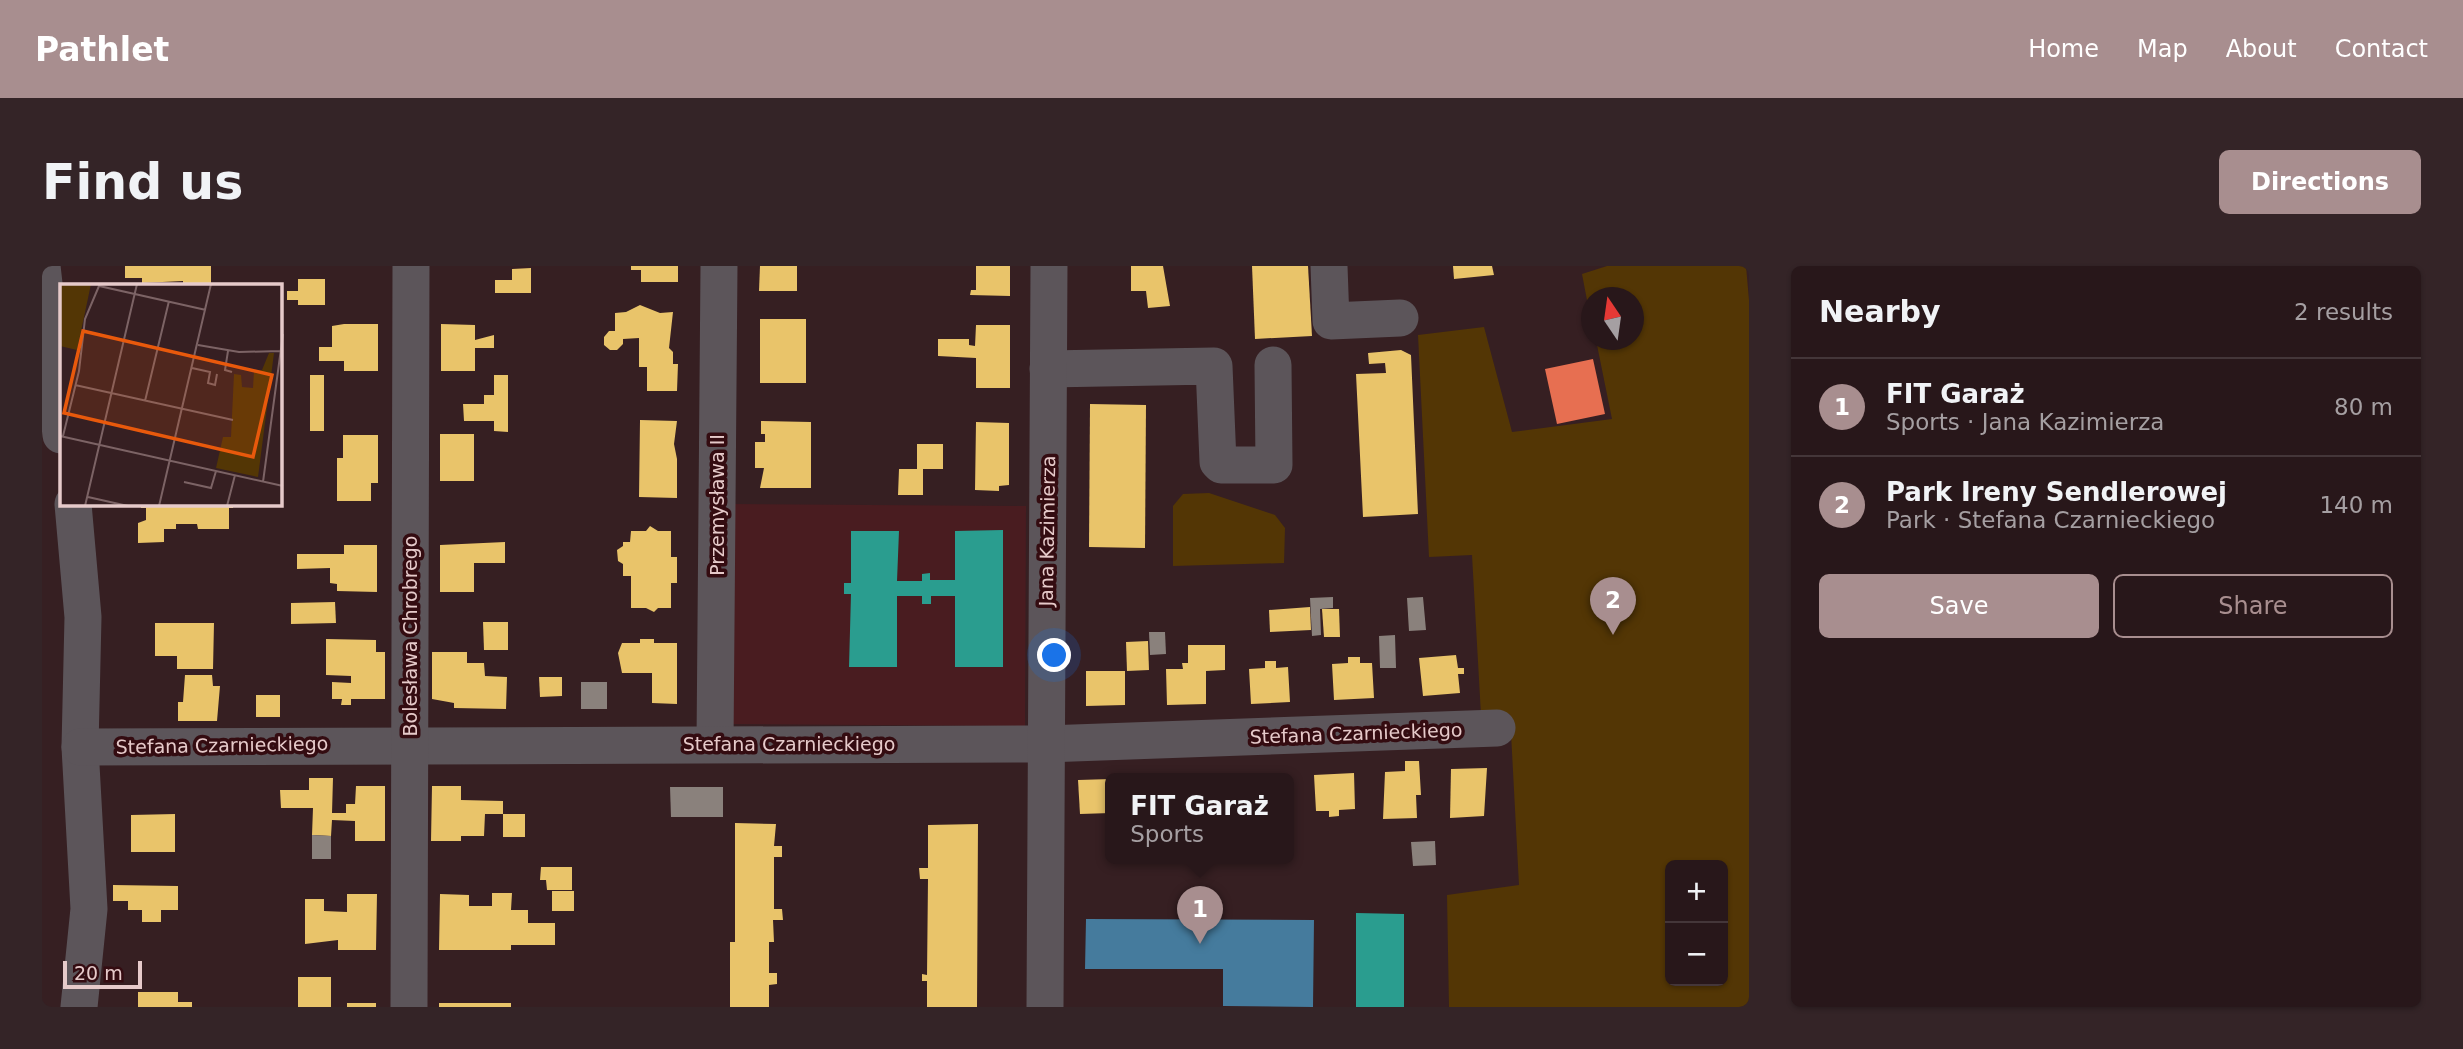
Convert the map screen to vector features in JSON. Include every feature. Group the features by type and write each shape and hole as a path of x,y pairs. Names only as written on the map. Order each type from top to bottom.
{"street":[{"path":"42,266 54,304 60,416"},
{"name":"Bolesława Chrobrego","path":"409,1007 411,266"},
{"name":"Przemysława II","path":"715,744 719,266"},
{"name":"Jana Kazimierza","path":"1045,1007 1049,266"},
{"path":"1329,266 1331,321 1400,318"},
{"path":"1048,369 1214,366 1218,462 1221,465 1274,465 1273,365"},
{"path":"73,506 83,617 80,747 89,909 79,1007"},
{"name":"Stefana Czarnieckiego","path":"80,747 1045,744 1497,728"}],"shaded area":[{"path":"1607,266 1746,266 1749,300 1749,1007 1449,1007 1447,895 1519,885 1510,714 1481,715 1472,555 1429,557 1418,335 1484,327 1512,432 1612,419 1598,350 1644,350 1644,287 1584,287 1582,274"},
{"path":"1209,493 1275,515 1285,528 1284,563 1173,566 1173,506 1183,494"},
{"path":"731,504 1026,506 1025,726 730,724"}],"building: Homes":[{"path":"125,266 211,266 211,283 142,283 142,278 125,278"},
{"path":"631,266 678,266 678,282 641,282 641,270 631,270"},
{"path":"760,266 797,266 797,291 759,291"},
{"path":"976,266 1010,266 1010,296 970,295 971,290 976,290"},
{"path":"1131,266 1163,266 1170,306 1148,308 1146,291 1131,291"},
{"path":"1252,266 1308,266 1312,336 1255,339"},
{"path":"1453,266 1492,266 1494,275 1454,279"},
{"path":"531,268 531,293 495,293 495,280 512,280 512,269"},
{"path":"298,279 325,279 325,305 298,305 298,300 287,300 287,291 298,291"},
{"path":"640,305 660,313 673,312 669,348 673,352 673,364 678,364 677,391 647,391 647,367 639,367 639,338 623,339 623,344 617,350 610,350 604,345 604,337 609,331 615,331 615,313 626,312"},
{"path":"760,319 806,319 806,383 760,383"},
{"path":"378,324 378,371 344,371 344,361 319,361 319,347 332,347 332,326"},
{"path":"441,324 475,325 475,340 494,335 494,348 475,348 475,371 441,371"},
{"path":"976,325 1010,325 1010,388 976,388 976,358 938,356 938,339 969,339 969,345 975,346"},
{"path":"1401,350 1411,355 1418,514 1363,517 1356,374 1386,373 1385,363 1369,364 1368,353"},
{"path":"310,375 324,375 324,431 310,431"},
{"path":"494,375 508,375 508,432 494,431 494,421 464,421 463,404 484,404 484,395 494,395"},
{"path":"1090,404 1146,405 1145,548 1089,547"},
{"path":"640,420 677,421 674,444 677,459 677,498 639,497"},
{"path":"761,421 811,422 811,488 760,488 764,468 755,468 755,442 765,442 765,434 761,434"},
{"path":"976,422 1009,423 1009,485 999,486 999,491 975,490"},
{"path":"440,434 474,434 474,481 440,481"},
{"path":"343,435 378,435 378,483 371,483 371,501 337,501 337,458 343,458"},
{"path":"917,444 943,444 943,469 923,469 923,495 898,495 899,469 917,469"},
{"path":"233,506 229,508 229,529 198,529 197,524 176,524 176,529 164,529 164,542 138,543 138,523 146,520 146,508 141,508"},
{"path":"650,526 658,531 671,531 671,557 677,557 677,583 671,583 671,608 658,608 654,612 646,608 631,608 631,576 623,576 623,564 618,561 617,550 623,546 623,542 630,542 631,531 646,531"},
{"path":"505,542 505,563 474,563 474,592 440,592 440,545"},
{"path":"344,545 377,545 377,592 337,591 337,584 330,583 330,568 297,569 297,554 344,554"},
{"path":"335,602 336,623 291,624 291,603"},
{"path":"1310,607 1311,630 1270,632 1269,610"},
{"path":"1322,609 1339,609 1340,637 1324,637"},
{"path":"483,622 508,622 508,650 484,650"},
{"path":"155,623 214,623 213,669 177,669 177,656 155,656"},
{"path":"326,639 376,640 376,652 385,652 385,699 351,699 351,705 341,705 342,699 332,699 332,682 351,683 351,676 326,675"},
{"path":"640,639 654,639 654,643 677,643 677,704 652,703 652,673 622,673 618,653 622,643 640,643"},
{"path":"1148,641 1149,670 1127,671 1126,642"},
{"path":"1188,645 1225,645 1225,670 1206,671 1206,704 1167,705 1166,669 1183,669 1182,663 1188,663"},
{"path":"432,652 467,652 467,663 484,663 485,676 507,677 506,709 454,708 454,703 432,699"},
{"path":"1456,655 1458,668 1464,668 1464,674 1458,674 1460,693 1423,696 1419,658"},
{"path":"1348,657 1360,657 1360,663 1372,663 1374,698 1334,700 1332,664 1348,663"},
{"path":"1265,661 1276,661 1276,668 1288,667 1290,702 1251,704 1249,669 1265,668"},
{"path":"1086,671 1125,671 1125,705 1086,706"},
{"path":"185,675 212,675 213,686 220,686 217,721 178,721 178,702 183,702"},
{"path":"539,677 562,677 562,696 540,697"},
{"path":"256,695 280,695 280,717 256,717"},
{"path":"1405,761 1419,761 1421,795 1416,795 1417,818 1383,819 1385,772 1405,771"},
{"path":"1487,768 1484,816 1450,818 1451,769"},
{"path":"1354,773 1355,809 1339,810 1339,816 1329,817 1329,811 1316,811 1314,775"},
{"path":"309,778 333,778 332,813 346,813 346,804 355,804 356,786 385,786 385,841 355,841 355,821 332,820 331,836 312,835 313,808 281,808 280,790 309,790"},
{"path":"1105,779 1105,813 1080,814 1078,780"},
{"path":"432,786 461,786 461,800 503,801 503,814 485,814 484,836 461,836 461,841 431,841"},
{"path":"175,814 175,852 131,852 131,815"},
{"path":"503,814 525,814 525,837 503,837"},
{"path":"735,823 776,824 774,846 782,846 782,857 774,857 774,909 782,909 783,920 773,920 774,942 769,942 769,973 777,973 777,984 769,985 769,1007 730,1007 730,942 735,942"},
{"path":"978,824 977,1007 927,1007 927,981 922,981 922,974 927,975 928,879 920,879 919,868 928,868 928,825"},
{"path":"541,867 572,867 572,890 547,890 546,880 540,880"},
{"path":"113,885 178,886 178,910 161,910 161,922 142,922 142,910 128,910 128,901 113,901"},
{"path":"552,891 574,891 574,911 552,911"},
{"path":"492,893 512,893 511,910 528,910 528,923 555,923 555,945 511,945 511,950 439,950 440,894 469,895 469,906 492,906"},
{"path":"347,894 377,894 376,950 338,950 338,940 305,944 305,899 324,899 324,911 347,912"},
{"path":"298,977 331,977 331,1007 298,1007"},
{"path":"138,992 178,992 178,1002 192,1002 192,1007 138,1007"},
{"path":"347,1003 376,1003 376,1007 347,1007"},
{"path":"439,1003 511,1003 511,1007 439,1007"}],"building: Shops":[{"path":"1593,359 1605,414 1557,424 1545,369"}],"building: Schools":[{"path":"1003,530 1003,667 955,667 955,596 931,596 931,604 922,604 922,596 897,596 897,667 849,667 851,594 844,594 844,583 851,583 851,531 899,531 897,581 922,581 922,574 930,573 930,580 955,580 955,531"},
{"path":"1356,913 1404,914 1404,1007 1356,1007"}],"building: Public":[{"path":"1086,919 1314,920 1313,1007 1223,1006 1223,969 1085,969"}],"building: Industry":[{"path":"1333,597 1333,608 1320,609 1321,635 1312,636 1310,598"},
{"path":"1423,597 1426,630 1409,631 1407,598"},
{"path":"1149,632 1165,632 1166,654 1150,655"},
{"path":"1395,635 1396,668 1380,668 1379,636"},
{"path":"581,682 607,682 607,709 581,709"},
{"path":"670,787 723,787 723,817 671,817"},
{"path":"312,835 331,836 331,859 312,859"},
{"path":"1435,841 1436,865 1413,866 1411,842"}],"place":[{"name":"Park Ireny Sendlerowej","path":"1613,635"},
{"name":"FIT Garaż","path":"1200,944"}]}
